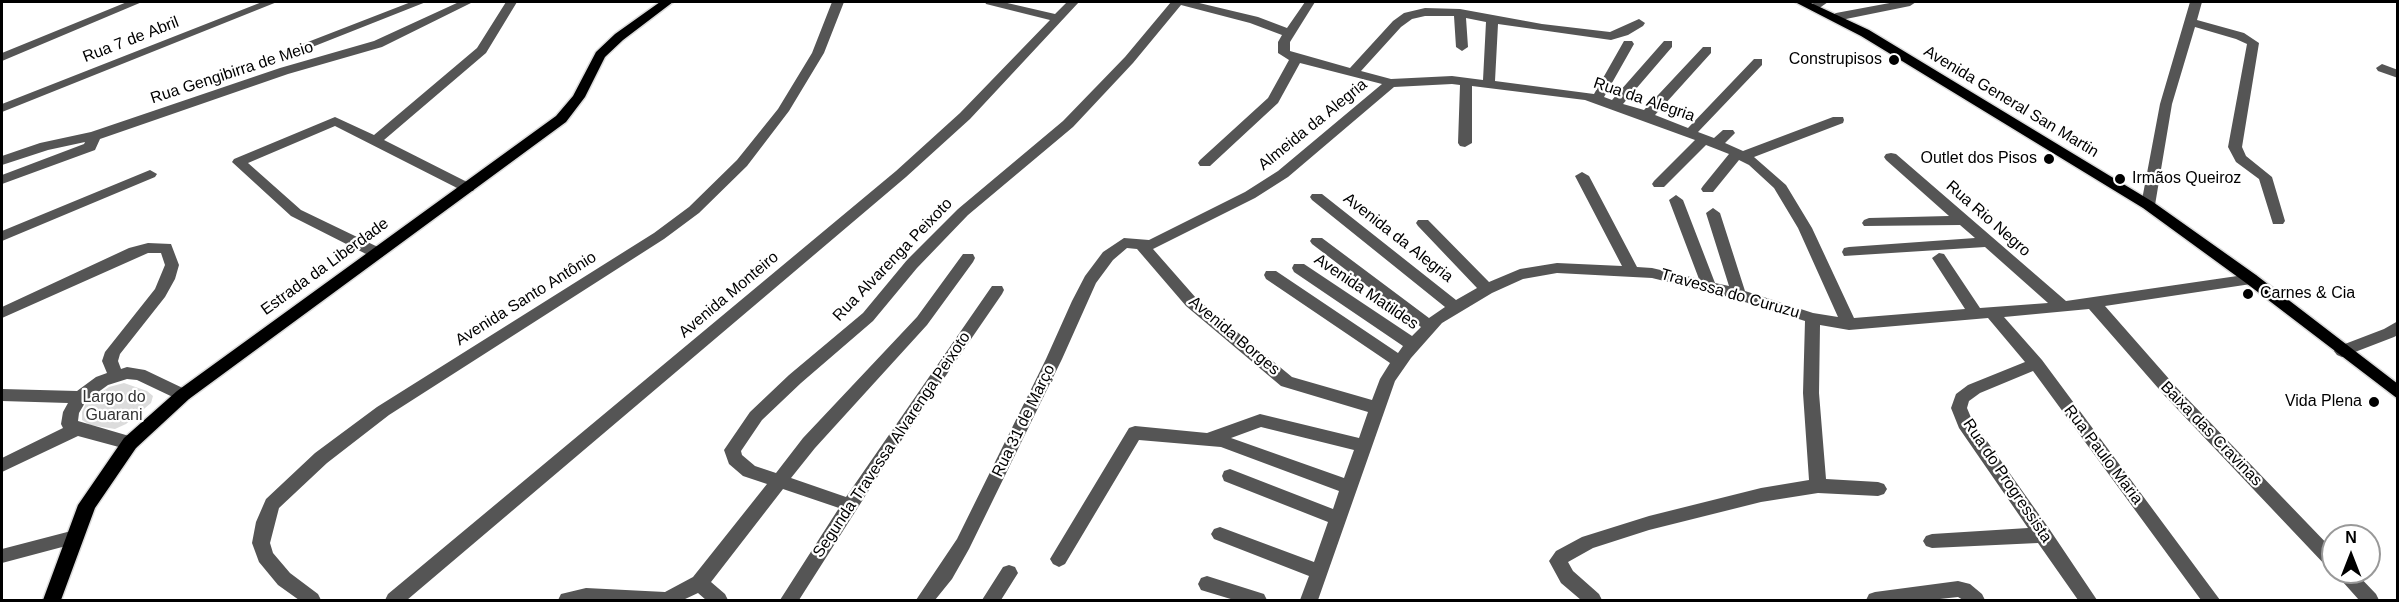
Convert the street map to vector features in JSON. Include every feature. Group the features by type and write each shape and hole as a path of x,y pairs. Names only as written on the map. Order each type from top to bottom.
{"main road":[{"name":"Estrada da Liberdade","path":"52,600 75,537 99,486 130,443 183,395 561,119 579,98 600,55 619,37 667,2"},
{"name":"Avenida General San Martin","path":"1812,3 2148,205 2251,279 2397,393"}],"street":[{"path":"2,57 136,2"},
{"name":"Rua 7 de Abril","path":"2,108 271,2"},
{"path":"288,52 420,2"},
{"name":"Rua Gengibirra de Meio","path":"2,161 45,146 94,136 284,71 378,44 467,2"},
{"path":"376,140 482,50 511,2"},
{"name":"Avenida Santo Antônio","path":"312,600 284,579 265,557 261,543 265,522 272,504 321,458 383,411 660,236 694,210 742,163 783,111 818,53 838,2"},
{"path":"990,2 1057,18"},
{"name":"Avenida Monteiro","path":"394,600 901,174 965,116 1073,2"},
{"name":"Rua Alvarenga Peixoto","path":"850,505 749,471 735,459 732,450 756,416 868,317 912,264 963,212 1068,124 1129,60 1177,2"},
{"path":"1183,2 1254,20 1288,33"},
{"path":"1205,164 1273,100 1296,58 1284,53 1282,49 1288,33 1310,2"},
{"path":"1836,17 1910,2"},
{"path":"2148,205 2166,104 2196,2"},
{"path":"1353,73 1379,42 1408,16 1425,12 1460,13 1542,28 1611,36 1639,23"},
{"path":"1460,13 1462,47"},
{"path":"1489,82 1492,18"},
{"path":"2189,22 2252,42 2236,152 2241,159 2265,177 2278,220"},
{"path":"1597,99 1628,44"},
{"path":"1614,105 1668,44"},
{"path":"1646,116 1707,50"},
{"name":"Rua da Alegria","path":"1296,58 1391,83 1421,80 1489,82 1558,91 1597,99 1710,141 1740,155 1772,176 1787,196 1805,228 1849,324"},
{"path":"1689,133 1758,62"},
{"path":"2382,68 2397,74"},
{"path":"1465,143 1466,81"},
{"name":"Almeida da Alegria","path":"1124,243 1151,245 1214,214 1283,174 1391,83"},
{"path":"1708,189 1740,155 1838,120"},
{"path":"377,253 284,204 239,164 241,160 331,122 339,121 468,188"},
{"path":"1659,184 1710,141 1728,133"},
{"path":"2,180 90,147 94,136"},
{"name":"Rua Rio Negro","path":"1891,157 2063,307"},
{"path":"2,236 150,174"},
{"path":"1582,176 1632,271"},
{"name":"Avenida da Alegria","path":"1317,197 1456,308"},
{"path":"1676,200 1709,286"},
{"path":"1713,213 1739,295"},
{"path":"1869,223 1962,220"},
{"path":"1423,223 1487,289"},
{"path":"1317,241 1430,326"},
{"path":"1849,252 1988,242"},
{"name":"Rua 31 de Março","path":"925,600 946,573 963,544 1090,280 1108,256 1124,243"},
{"name":"Avenida Borges","path":"1142,246 1191,302 1287,382 1377,408"},
{"path":"2,313 135,252 148,248 166,248 172,265 168,279 160,293 113,352 110,361 115,375"},
{"path":"567,600 586,596 614,596 668,600 699,583 809,443 922,321 968,258"},
{"name":"Rua Paulo Maria","path":"1939,258 1984,314 2036,364 2211,600"},
{"name":"Avenida Matildes","path":"1299,268 1413,345"},
{"name":"Travessa do Curuzu","path":"1309,600 1388,379 1430,326 1487,289 1520,274 1557,268 1652,273 1709,286 1813,318 1849,324 2093,303"},
{"path":"1271,275 1400,362"},
{"path":"2093,303 2251,279"},
{"name":"Segunda Travessa Alvarenga Peixoto","path":"789,600 886,448 998,290"},
{"name":"Baixa das Cravinas","path":"2093,303 2171,392 2321,549"},
{"path":"1813,318 1811,393 1818,486"},
{"path":"2342,351 2389,333 2397,326"},
{"name":"Rua do Progressista","path":"2036,364 1974,389 1962,398 1959,408 1965,423 2088,600"},
{"path":"130,443 77,429 69,424 71,412 80,397 115,375 139,374 183,395"},
{"path":"2,395 80,397"},
{"path":"1209,440 1260,420 1363,446"},
{"path":"2,465 77,429"},
{"path":"1059,559 1135,433 1222,441 1348,487"},
{"path":"1230,476 1338,518"},
{"path":"1593,600 1567,577 1558,561 1562,556 1588,543 1649,523 1761,495 1818,486 1878,489"},
{"path":"1220,534 1319,572"},
{"path":"1932,541 2044,535"},
{"path":"2,556 75,537"},
{"path":"991,600 1010,573"},
{"path":"699,583 719,600"},
{"path":"1207,584 1258,600"},
{"path":"2355,584 2370,600"},
{"path":"1875,600 1958,589 1964,590 1976,600"}],"green space":[{"name":"Largo do Guarani","path":"124,383 147,391 153,396 151,403 126,424 115,429 90,425 82,420 82,412 86,403 109,387"}],"place":[{"name":"Construpisos","path":"1894,60"},
{"name":"Outlet dos Pisos","path":"2049,159"},
{"name":"Irmãos Queiroz","path":"2120,179"},
{"name":"Carnes & Cia","path":"2248,294"},
{"name":"Vida Plena","path":"2374,402"}]}
